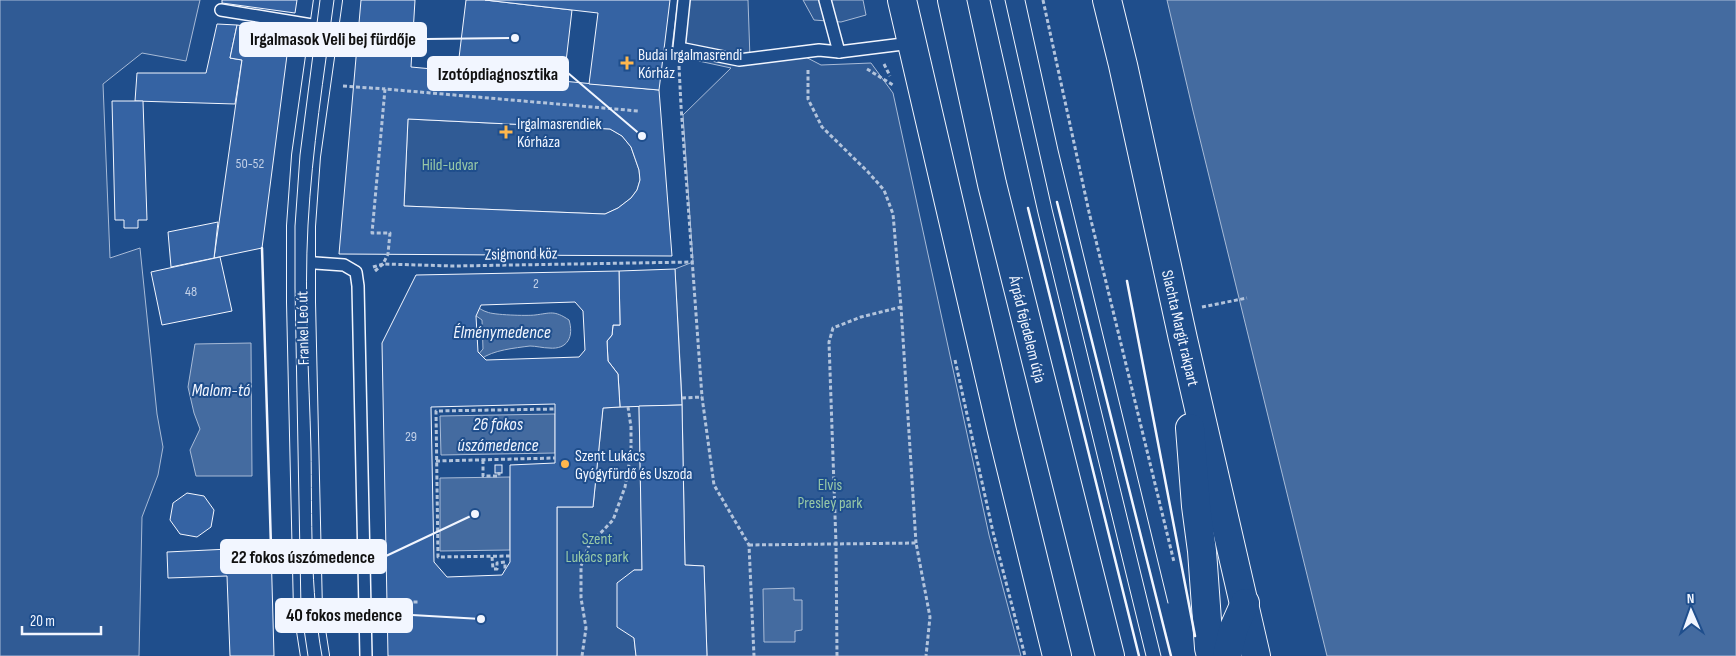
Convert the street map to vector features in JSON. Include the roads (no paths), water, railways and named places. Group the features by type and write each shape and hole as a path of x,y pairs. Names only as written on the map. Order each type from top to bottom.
{"main road":[{"name":"Frankel Leó út","path":"315,656 308,611 301,262 306,156 328,0"},
{"path":"902,0 1002,431 1057,656"},
{"name":"Árpád fejedelem útja","path":"952,0 992,184 1110,656"},
{"name":"Slachta Margit rakpart","path":"1107,0 1256,656"},
{"path":"1183,339 1194,481 1211,656"},
{"path":"1227,656 1233,630 1245,603"}],"lane":[{"path":"684,0 679,48 739,60 819,50 839,52 911,43"},
{"path":"825,0 839,52"},
{"path":"221,10 324,27"},
{"path":"301,262 344,265 356,272 358,286 366,656"}],"water":[{"path":"1167,0 1736,0 1736,656 1327,656"},
{"name":"Élménymedence","path":"476,306 486,312 503,315 556,313 569,320 570,336 568,341 561,347 530,346 498,351 481,359 477,356 483,349 482,320 472,313"},
{"name":"Malom-tó","path":"251,343 252,476 196,476 190,450 200,429 188,387 195,344"},
{"name":"26 fokos úszómedence","path":"555,414 555,453 441,455 440,416"},
{"path":"510,477 510,550 440,551 440,478"},
{"path":"794,588 794,600 802,600 802,630 795,631 795,642 764,642 763,589"}],"tram line":[{"path":"308,656 301,609 295,226 300,155 320,0"},
{"path":"322,656 315,605 312,553 307,253 315,141 334,0"},
{"path":"990,0 1038,213 1146,656"},
{"path":"1005,0 1052,209 1161,656"},
{"path":"1025,0 1058,150 1168,603"}],"place":[{"name":"Irgalmasok Veli bej fürdője","path":"515,38"},
{"name":"Budai Irgalmasrendi Kórház","path":"627,63"},
{"name":"Irgalmasrendiek Kórháza","path":"506,132"},
{"name":"Izotópdiagnosztika","path":"642,136"},
{"name":"Szent Lukács Gyógyfürdő és Uszoda","path":"565,464"},
{"name":"22 fokos úszómedence","path":"475,514"},
{"name":"40 fokos medence","path":"481,619"}],"park label":[{"name":"Hild-udvar","path":"450,164"},
{"name":"Elvis Presley park","path":"830,493"},
{"name":"Szent Lukács park","path":"597,547"}]}
